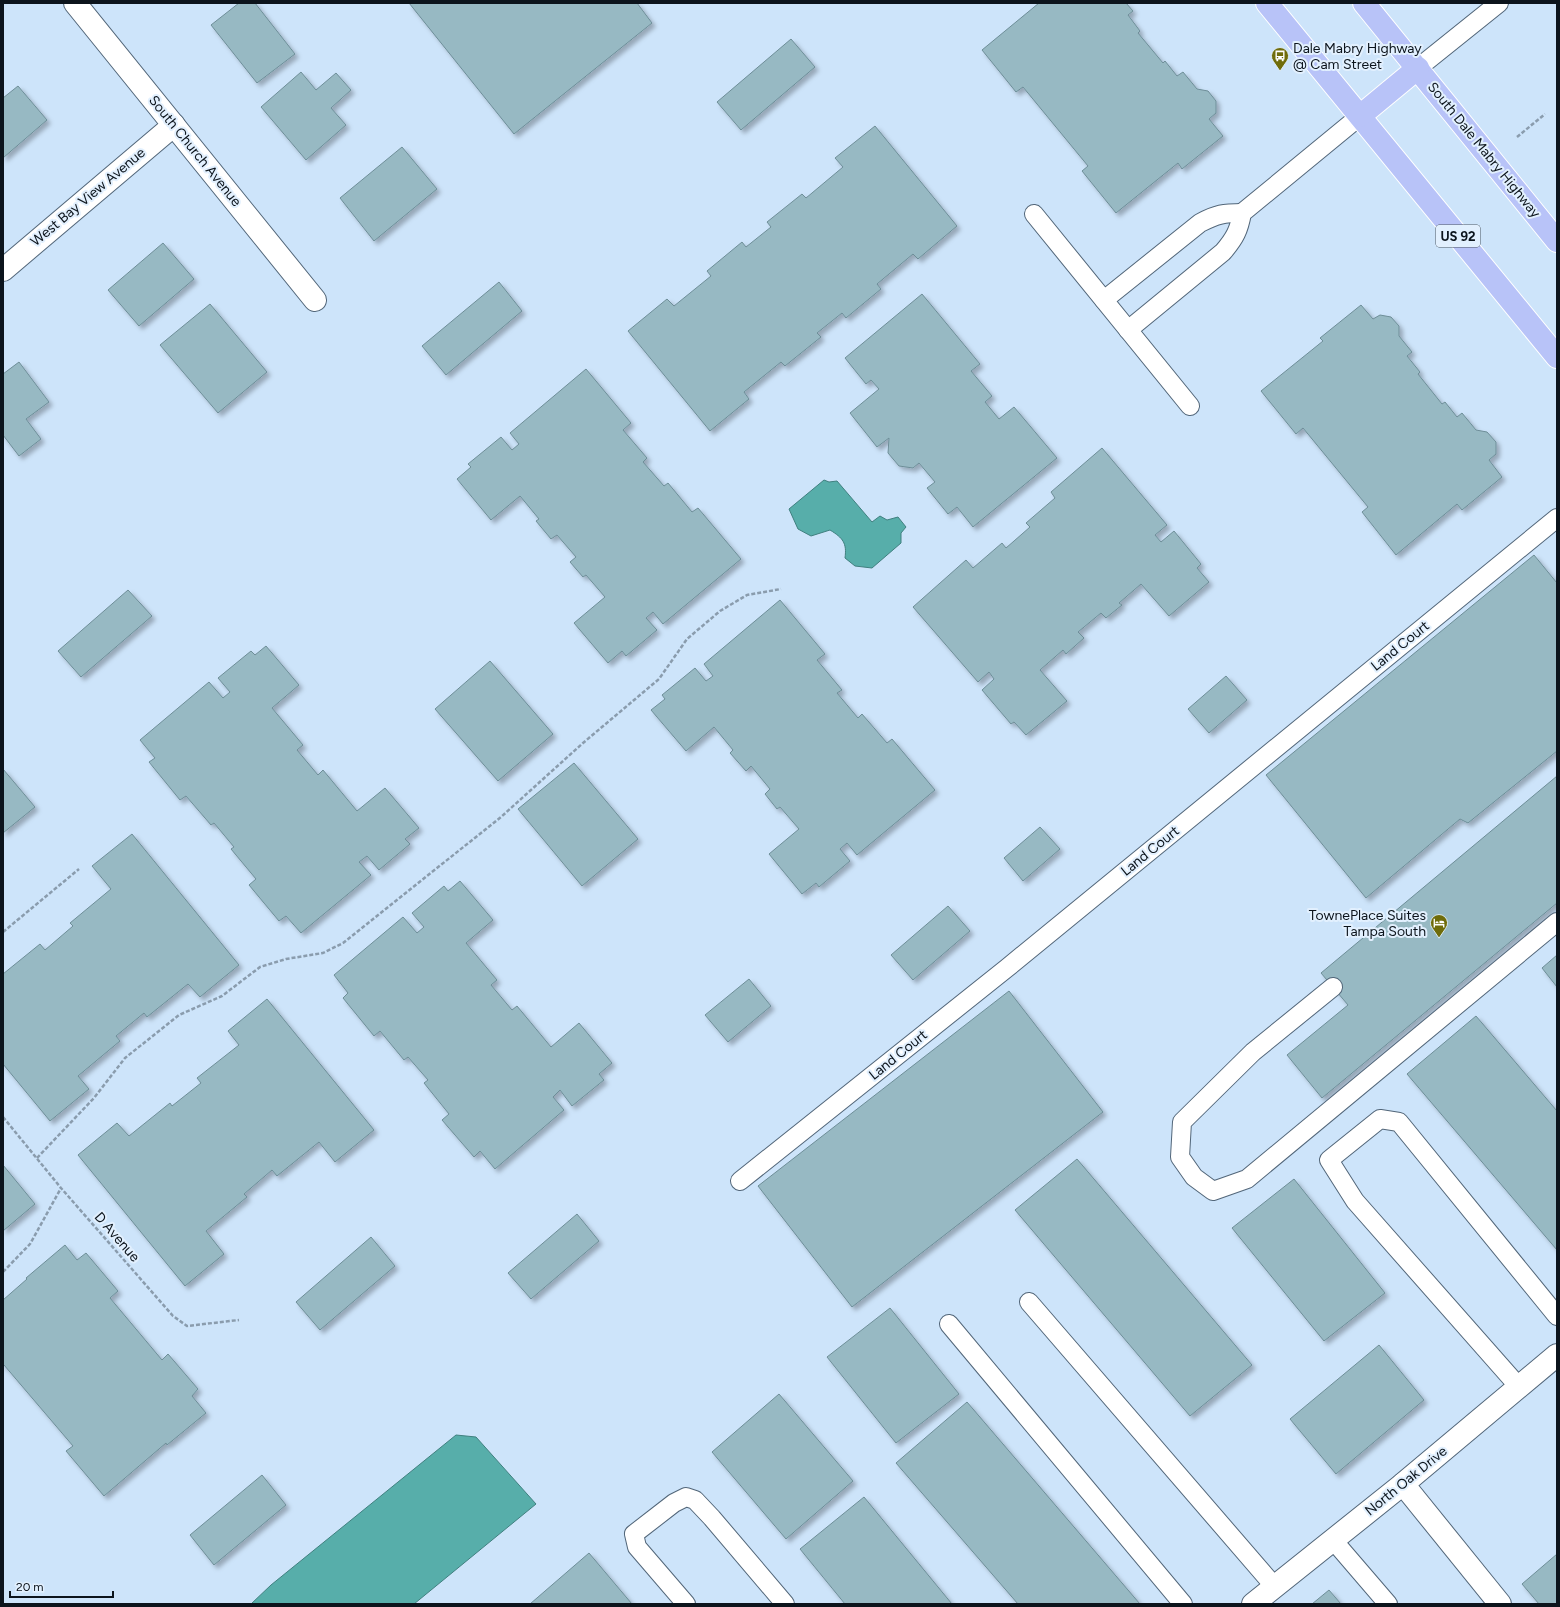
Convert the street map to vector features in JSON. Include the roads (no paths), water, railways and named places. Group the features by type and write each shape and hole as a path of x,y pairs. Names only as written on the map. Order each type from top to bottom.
{"main road":[{"name":"US 92","path":"1267,3 1557,357"},
{"name":"South Dale Mabry Highway","path":"1364,3 1557,241"},
{"path":"1360,116 1418,68"}],"street":[{"name":"South Church Avenue","path":"75,3 316,300"},
{"name":"West Bay View Avenue","path":"3,270 174,125"},
{"name":"North Oak Drive","path":"1253,1604 1403,1484 1557,1355"},
{"path":"1403,1484 1500,1604"}],"lane":[{"path":"1418,68 1499,3"},
{"path":"1104,300 1200,223 1215,215 1242,213 1360,116"},
{"path":"1128,330 1223,252 1234,239 1240,226 1242,213"},
{"path":"1034,214 1190,406"},
{"name":"Land Court","path":"740,1181 1007,968 1557,518"},
{"path":"1333,987 1253,1052 1182,1122 1180,1157 1194,1177 1213,1191 1247,1179 1557,922"},
{"path":"1519,1387 1355,1201 1329,1160 1380,1119 1399,1122 1557,1316"},
{"path":"1029,1302 1275,1587"},
{"path":"949,1324 1184,1604"},
{"path":"686,1604 637,1547 634,1534 674,1503 686,1497 695,1500 712,1518 785,1604"},
{"path":"1333,1540 1388,1604"}],"place":[{"name":"Dale Mabry Highway @ Cam Street","path":"1280,71"},
{"name":"TownePlace Suites Tampa South","path":"1439,938"}]}
